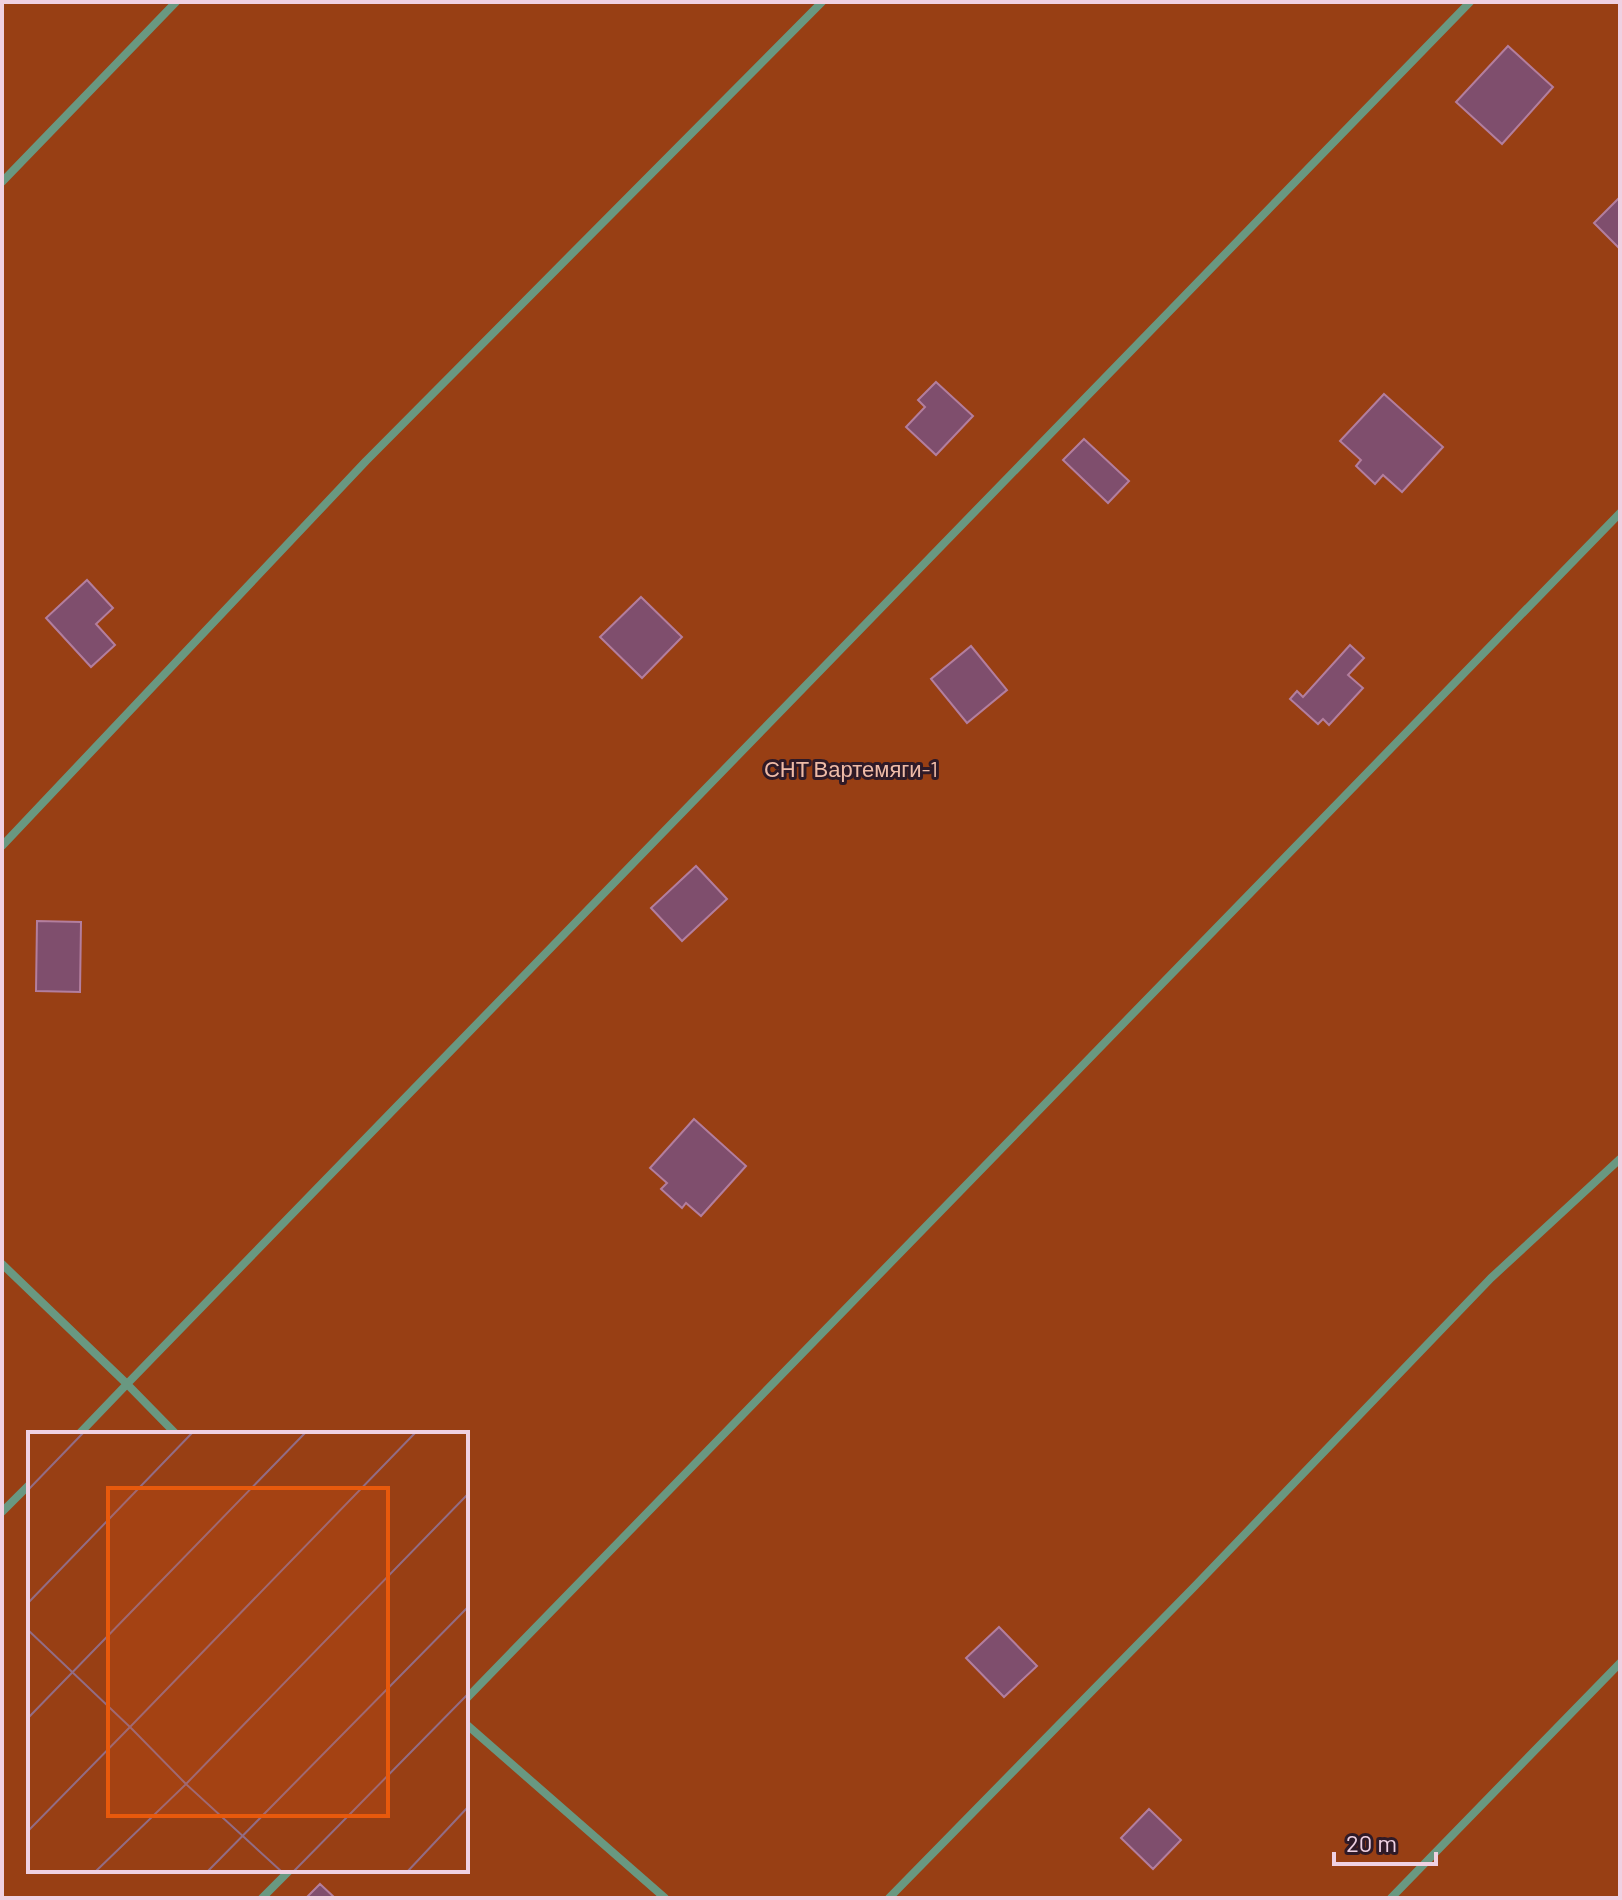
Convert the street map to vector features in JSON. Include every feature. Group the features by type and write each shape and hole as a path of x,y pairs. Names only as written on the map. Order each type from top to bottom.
{"street":[{"path":"2,182 176,2"},
{"path":"2,846 366,461 822,2"},
{"path":"81,1432 1470,2"},
{"path":"468,1697 1620,513"},
{"path":"889,1898 1491,1278 1620,1159"},
{"path":"2,1264 174,1432"},
{"path":"2,1512 28,1486"},
{"path":"1391,1898 1620,1663"},
{"path":"468,1726 665,1898"},
{"path":"262,1898 288,1872"}],"green space":[{"name":"СНТ Вартемяги-1","path":"2,2 1620,2 1620,1898 2,1898"}],"building":[{"path":"1508,46 1553,87 1502,144 1456,102"},
{"path":"1620,197 1620,249 1594,223"},
{"path":"936,382 973,416 936,455 906,427 925,407 918,400"},
{"path":"1384,394 1443,447 1402,492 1383,475 1375,484 1356,466 1361,460 1340,441"},
{"path":"1084,439 1129,481 1108,503 1063,460"},
{"path":"87,580 113,608 96,624 115,645 91,667 46,618"},
{"path":"641,597 682,637 642,678 600,637"},
{"path":"1350,645 1364,658 1348,675 1363,688 1329,725 1323,719 1318,724 1290,699 1297,691 1303,697"},
{"path":"971,646 1007,690 967,723 931,679"},
{"path":"696,866 727,899 682,941 651,908"},
{"path":"37,921 81,922 80,992 36,991"},
{"path":"694,1119 746,1166 701,1216 686,1203 682,1208 661,1189 667,1183 650,1168"},
{"path":"999,1627 1037,1666 1004,1697 966,1658"},
{"path":"1149,1809 1181,1840 1153,1869 1121,1838"},
{"path":"320,1884 335,1898 306,1898"}]}
